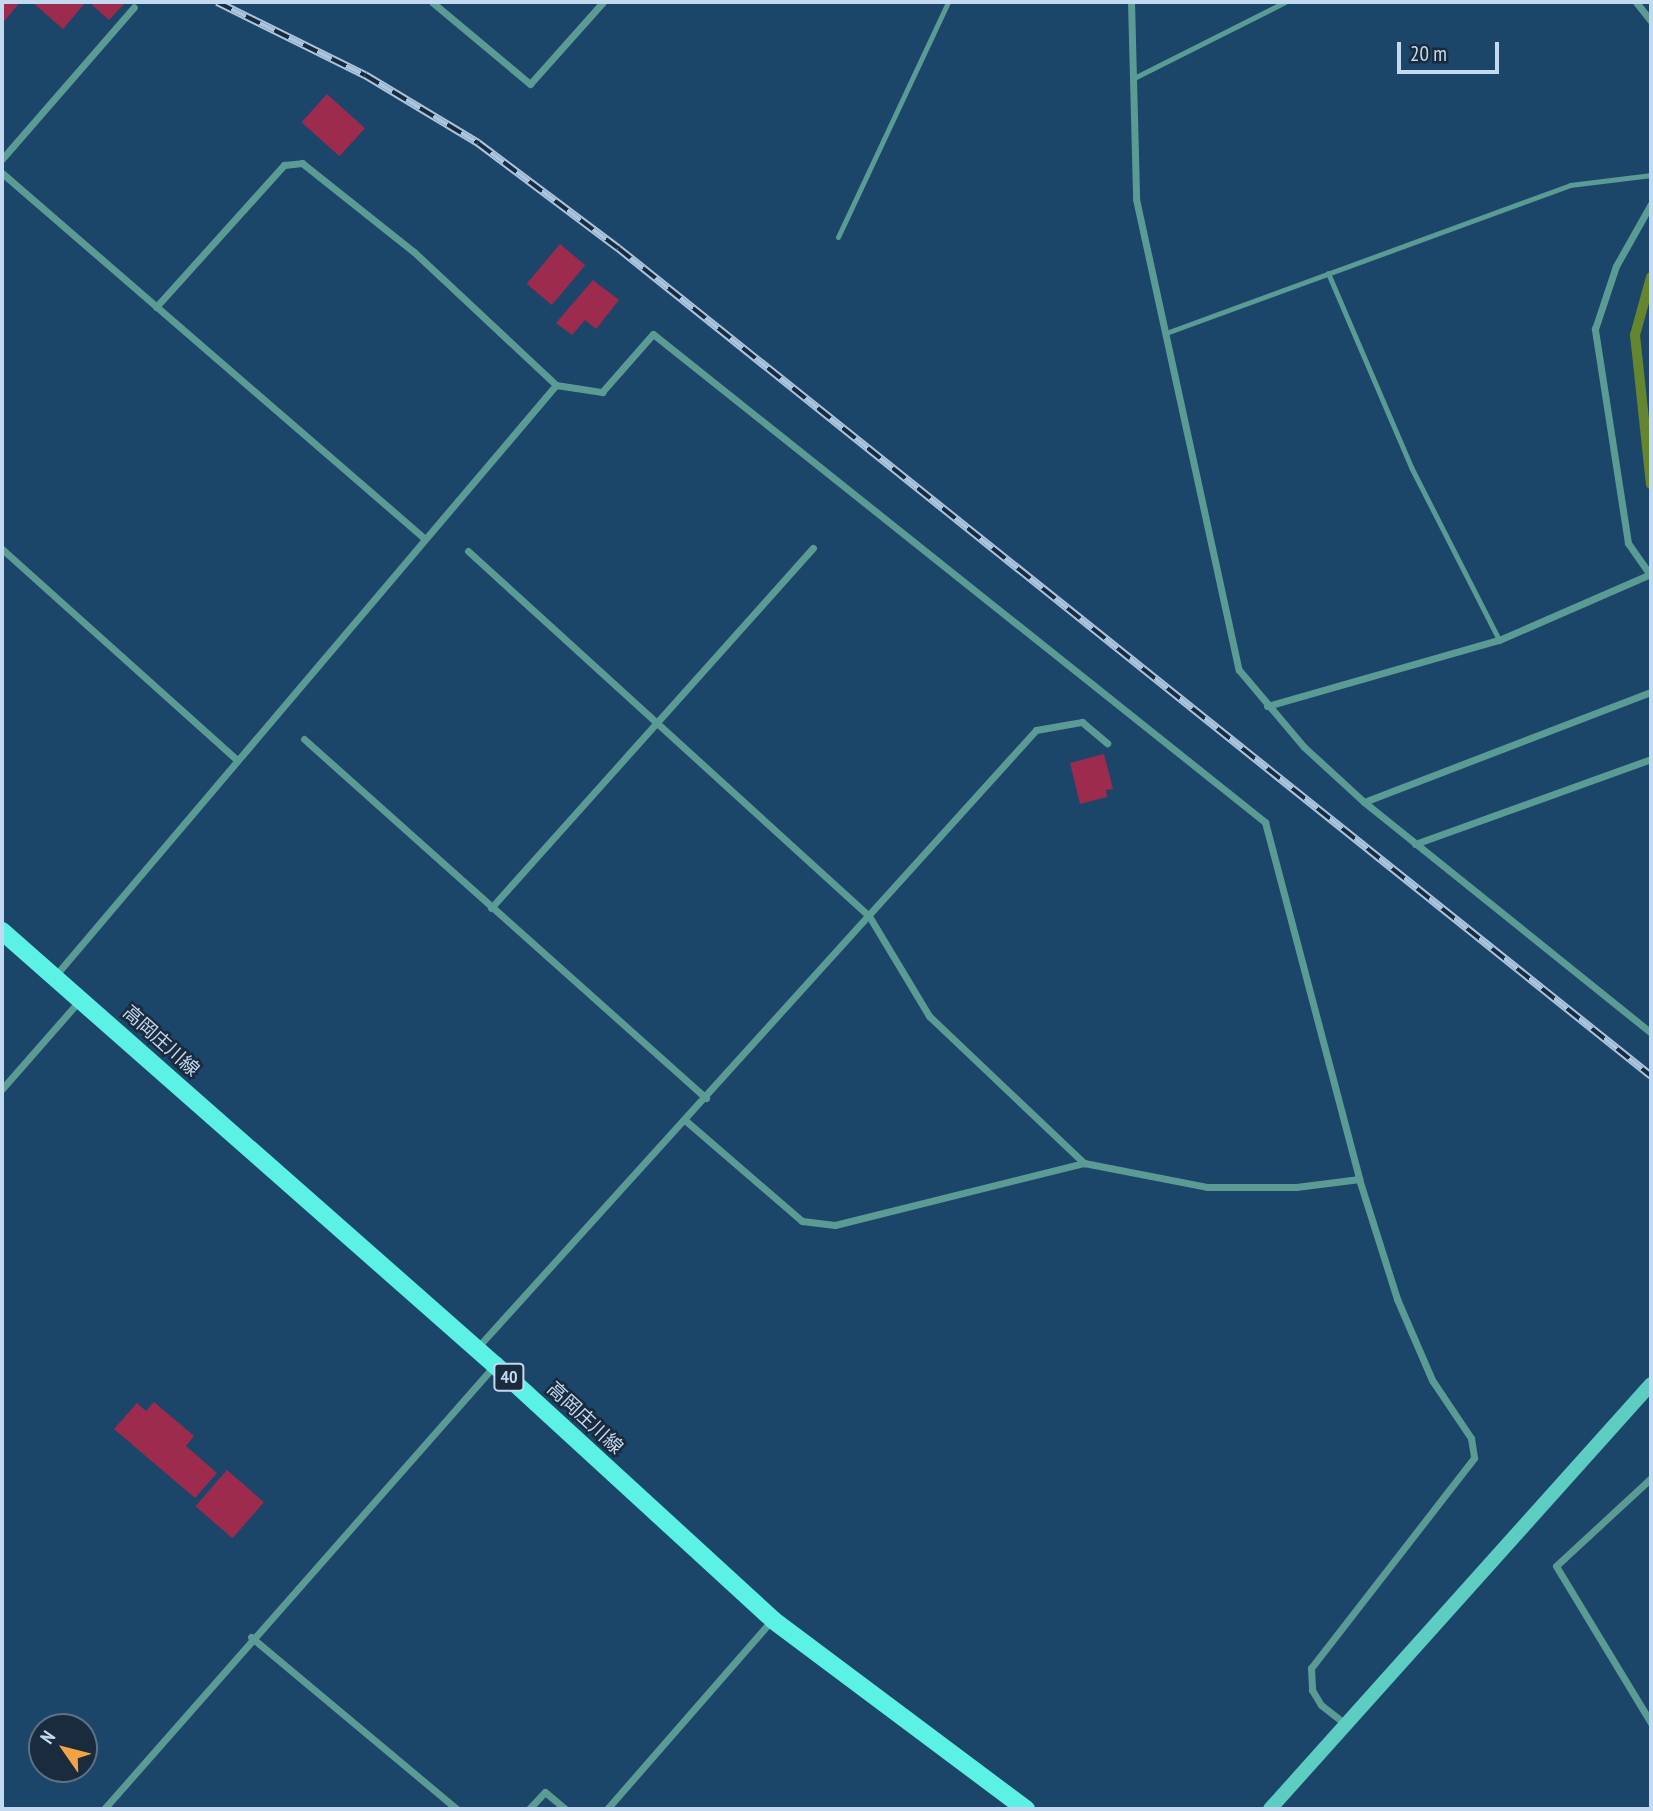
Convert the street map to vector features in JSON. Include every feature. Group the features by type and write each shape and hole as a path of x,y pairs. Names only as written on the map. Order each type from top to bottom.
{"main road":[{"name":"高岡庄川線","path":"2,931 495,1365 773,1620 1026,1809"}],"street":[{"path":"432,2 530,84 603,2"},
{"path":"1131,2 1136,199 1239,670 1267,706 1364,802 1651,1033"},
{"path":"1636,2 1651,21"},
{"path":"2,159 134,7"},
{"path":"156,307 284,166 302,163 414,252 556,385 602,392 653,334 1265,822 1359,1178 1397,1299 1432,1380 1471,1438 1474,1458 1311,1668 1312,1690 1321,1705 1345,1724"},
{"path":"2,173 424,538"},
{"path":"1267,706 1499,640 1651,576 1628,543 1595,328 1616,266 1651,204"},
{"path":"55,976 556,385"},
{"path":"2,548 237,761"},
{"path":"491,908 813,548"},
{"path":"468,551 870,916 929,1016 1084,1163"},
{"path":"1364,802 1651,692"},
{"path":"477,1349 686,1121 1036,730 1082,722 1107,743"},
{"path":"304,739 706,1098"},
{"path":"1415,844 1651,758"},
{"path":"2,1089 82,999"},
{"path":"686,1121 802,1222 835,1225 1084,1163 1207,1186 1296,1187 1359,1178"},
{"path":"104,1809 251,1637 495,1365"},
{"path":"1270,1809 1651,1384"},
{"path":"1651,1478 1556,1566 1651,1723"},
{"path":"607,1809 773,1620"},
{"path":"251,1637 457,1809"},
{"path":"529,1809 545,1792 565,1809"}],"lane":[{"path":"838,237 948,2"},
{"path":"1134,78 1285,2"},
{"path":"1166,333 1570,186 1651,175"},
{"path":"1328,274 1411,467 1499,640"}],"building":[{"path":"2,2 20,2 2,24"},
{"path":"32,2 86,2 63,29"},
{"path":"89,2 126,2 109,20"},
{"path":"327,94 365,128 339,156 302,122"},
{"path":"560,244 585,265 552,305 527,284"},
{"path":"593,280 619,300 596,329 585,320 572,335 556,323"},
{"path":"1104,754 1113,789 1106,790 1107,797 1080,804 1070,763"},
{"path":"154,1402 194,1436 186,1446 217,1473 195,1498 114,1429 137,1403 146,1411"},
{"path":"227,1470 264,1502 232,1538 196,1506"}],"waterway":[{"path":"1651,277 1635,335 1651,484"}],"railway":[{"path":"217,2 365,75 478,143 618,248 1651,1076"}]}
